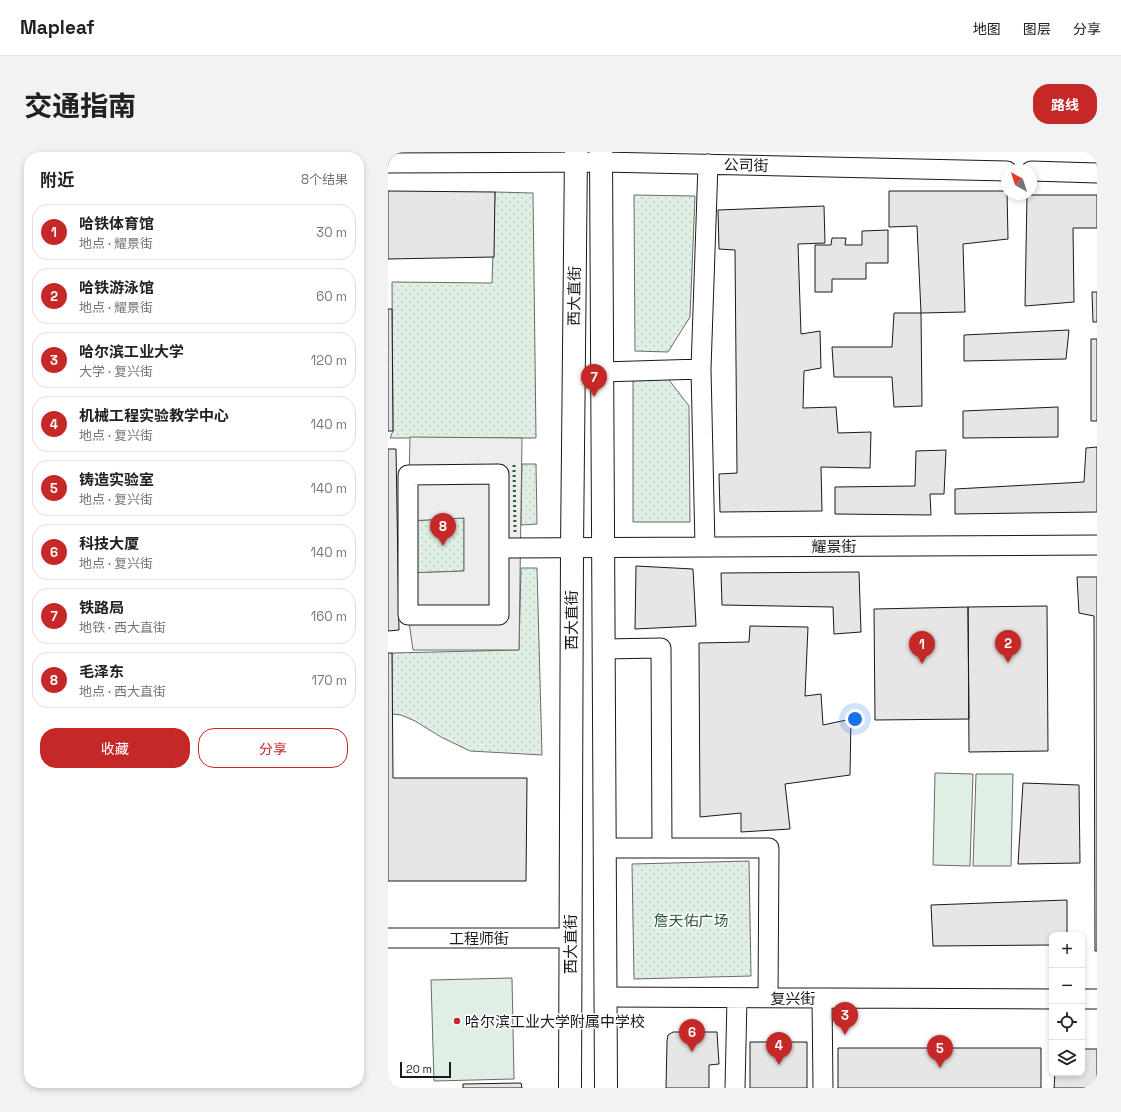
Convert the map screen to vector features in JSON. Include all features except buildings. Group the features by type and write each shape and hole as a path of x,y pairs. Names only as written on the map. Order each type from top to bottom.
{"main road":[{"name":"西大直街","path":"570,1088 572,548 576,157"},
{"name":"西大直街","path":"601,157 606,1088"}],"street":[{"name":"公司街","path":"388,163 601,157 708,164 1001,171"},
{"path":"705,547 701,369 708,164"},
{"path":"1037,171 1097,173"},
{"path":"602,372 701,369"},
{"path":"498,474 499,548 499,615 408,616 408,475 498,474"},
{"name":"耀景街","path":"499,548 1097,545"},
{"path":"603,649 661,648 662,848"},
{"path":"605,848 769,848 768,998"},
{"name":"工程师街","path":"388,938 570,938"},
{"name":"复兴街","path":"606,997 1049,999"},
{"path":"735,1088 737,998"},
{"path":"822,998 823,1088"},
{"path":"1085,999 1097,999"}],"green space":[{"path":"495,192 533,193 536,438 390,438 393,431 392,282 492,283"},
{"path":"634,195 695,196 690,317 668,352 635,351"},
{"path":"666,376 689,406 690,522 633,522 633,377"},
{"path":"522,464 536,464 537,524 521,525"},
{"path":"464,518 464,571 408,573 408,521"},
{"path":"521,568 537,568 542,755 470,751 441,737 415,721 401,715 392,714 392,653 519,650"},
{"path":"935,773 973,774 970,866 933,865"},
{"path":"976,774 1013,774 1011,866 973,866"},
{"name":"詹天佑广场","path":"749,861 751,976 634,979 632,864"},
{"path":"512,978 514,1079 434,1081 431,980"}],"shaded area":[{"path":"410,437 522,438 519,650 413,650 408,615 408,573 464,571 464,518 408,521"}],"hedge":[{"path":"514,465 515,532"}],"place":[{"name":"铁路局","path":"594,397"},
{"name":"毛泽东","path":"443,546"},
{"name":"哈铁游泳馆","path":"1008,663"},
{"name":"哈铁体育馆","path":"922,664"},
{"name":"哈尔滨工业大学附属中学校","path":"457,1021"},
{"name":"哈尔滨工业大学","path":"845,1035"},
{"name":"科技大厦","path":"692,1052"},
{"name":"机械工程实验教学中心","path":"779,1065"},
{"name":"铸造实验室","path":"940,1068"}]}
